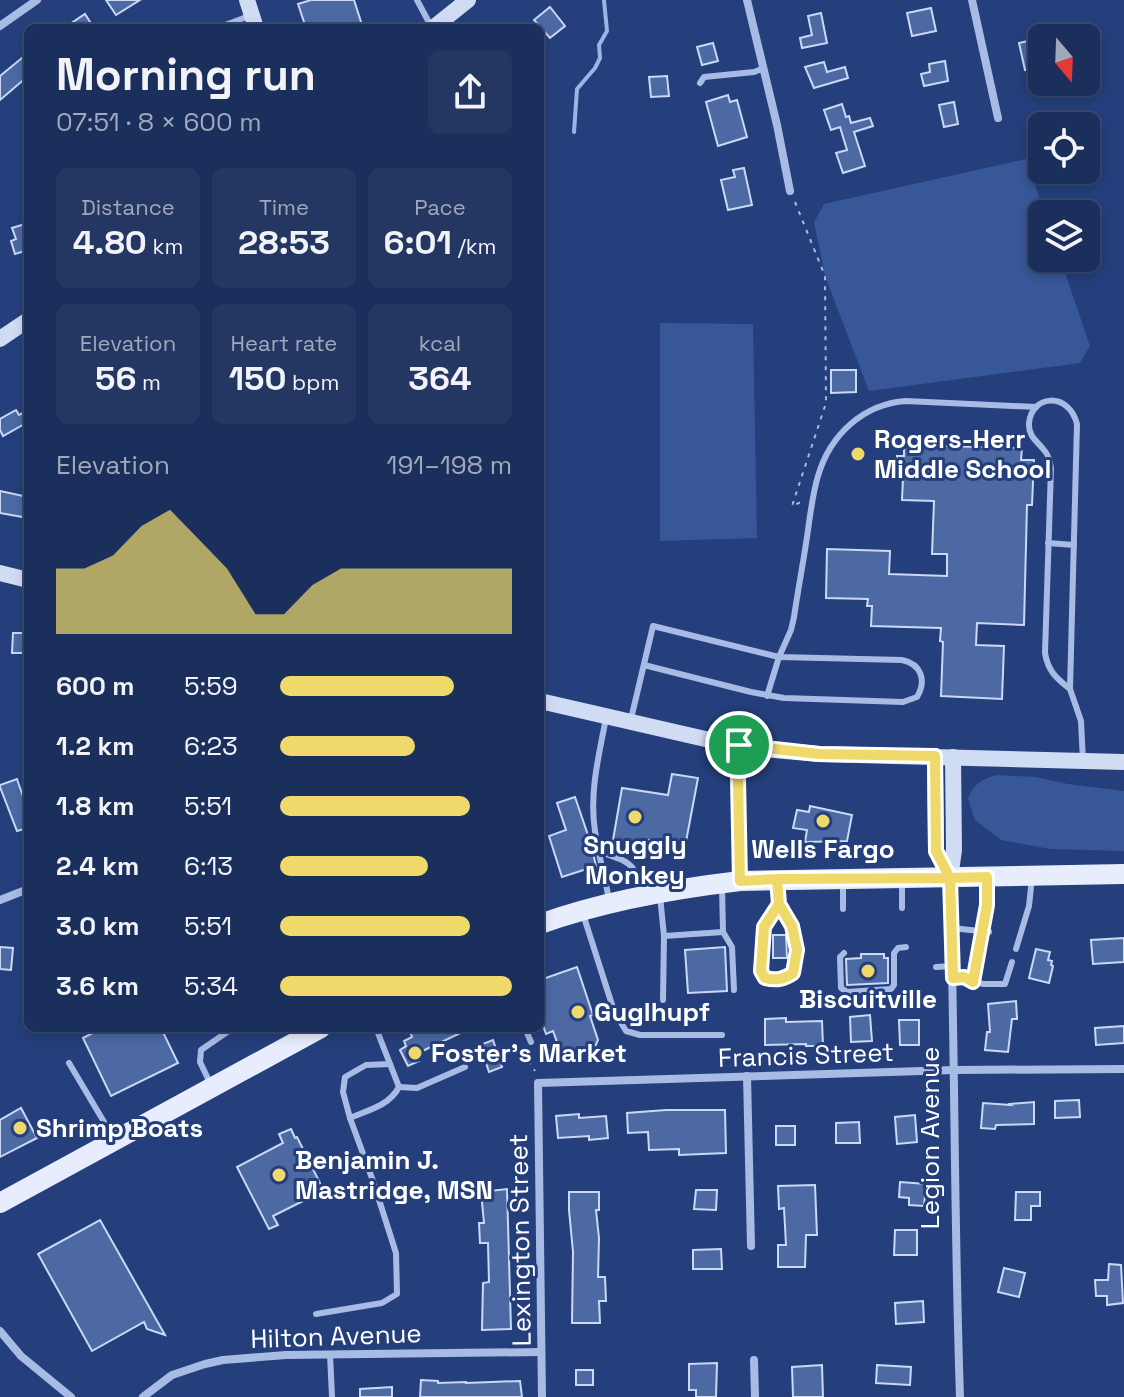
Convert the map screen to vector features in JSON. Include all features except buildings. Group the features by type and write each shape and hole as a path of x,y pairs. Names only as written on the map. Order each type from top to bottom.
{"main road":[{"path":"544,923 582,910 651,894 731,882 1124,874"},
{"path":"0,1203 212,1087 295,1034"}],"street":[{"path":"0,26 37,0"},
{"path":"437,24 468,0"},
{"path":"747,0 790,191"},
{"path":"972,0 998,118"},
{"path":"0,339 24,323"},
{"path":"0,573 24,579"},
{"path":"544,702 739,745 819,754 1124,762"},
{"name":"Legion Avenue","path":"935,756 936,851 950,878"},
{"name":"Legion Avenue","path":"953,757 954,850 950,878 960,1397"},
{"path":"0,900 24,891"},
{"name":"Francis Street","path":"538,1083 954,1070 1124,1069"},
{"path":"747,1076 751,1246"},
{"name":"Lexington Street","path":"538,1083 542,1397"},
{"path":"0,1331 21,1356 71,1397"},
{"name":"Hilton Avenue","path":"143,1397 172,1375 223,1360 330,1354 541,1352"},
{"path":"754,1360 755,1397"}],"lane":[{"path":"417,0 430,24"},
{"path":"227,24 252,14"},
{"path":"700,83 704,77 754,72 764,68"},
{"path":"1070,689 1054,676 1045,653 1051,468 1046,452 1033,438 1029,428 1030,417 1036,407 1046,401 1068,405 1077,424 1070,689 1081,721 1083,761"},
{"path":"767,696 791,630 819,474 840,435 852,422 891,402 1036,407"},
{"path":"1048,543 1074,545"},
{"path":"630,722 653,626 779,657 902,660 916,666 923,682 917,697 903,702 784,698 644,665"},
{"path":"606,717 595,774 593,805 595,831 610,903"},
{"path":"734,990 732,947 723,932 731,882 739,745"},
{"path":"600,852 631,864 651,894 664,936 663,1000"},
{"path":"1016,949 1029,906 1032,875"},
{"path":"973,982 985,932 987,877"},
{"path":"777,879 779,904 792,926 797,950 793,973 785,979 774,980 765,978 761,971 761,959 764,927 779,904"},
{"path":"901,879 902,908"},
{"path":"843,880 843,909"},
{"path":"582,910 614,1011 626,1031 640,1035 722,1035"},
{"path":"952,928 985,932"},
{"path":"664,936 723,932"},
{"path":"1009,933 1020,934"},
{"path":"844,953 840,957 841,988 847,992 891,989 894,985 894,953 898,948 906,947"},
{"path":"953,978 964,977 983,984 1005,984 1012,962"},
{"path":"936,967 953,966"},
{"path":"212,1087 199,1059 201,1050 227,1032"},
{"path":"350,1118 386,1103 399,1087 378,1032"},
{"path":"527,1032 531,1042"},
{"path":"69,1063 114,1141"},
{"path":"316,1314 382,1303 397,1294 396,1253 343,1092 345,1077 366,1065 390,1064"},
{"path":"399,1087 417,1088 465,1067"},
{"path":"330,1354 332,1397"}],"path":[{"path":"790,191 825,276 826,403 792,506 813,496"},
{"path":"531,1042 525,1055 537,1073 538,1083"}],"shaded area":[{"path":"1026,159 1028,184 1035,184 1040,200 1028,200 1028,272 1065,272 1090,346 1080,363 869,391 825,276 814,222 824,204"},
{"path":"660,323 753,324 757,538 660,541"},
{"path":"996,775 1035,777 1124,791 1124,851 1050,849 1001,840 975,820 968,799 979,783"}],"waterway":[{"path":"574,132 577,89 595,68 600,58 599,45 607,31 604,0"}],"place":[{"name":"Rogers-Herr Middle School","path":"858,454"},
{"name":"Snuggly Monkey","path":"635,817"},
{"name":"Wells Fargo","path":"823,821"},
{"name":"Biscuitville","path":"868,971"},
{"name":"Guglhupf","path":"578,1012"},
{"name":"Foster's Market","path":"415,1053"},
{"name":"Shrimp Boats","path":"20,1128"},
{"name":"Benjamin J. Mastridge, MSN","path":"279,1175"}],"route":[{"path":"739,745 740,881 777,879 779,904 764,927 761,971 765,978 785,979 793,973 797,950 792,926 779,904 777,879 950,878 953,978 964,977 973,982 987,905 987,877 950,878 936,851 935,756 819,754 739,745"}]}
